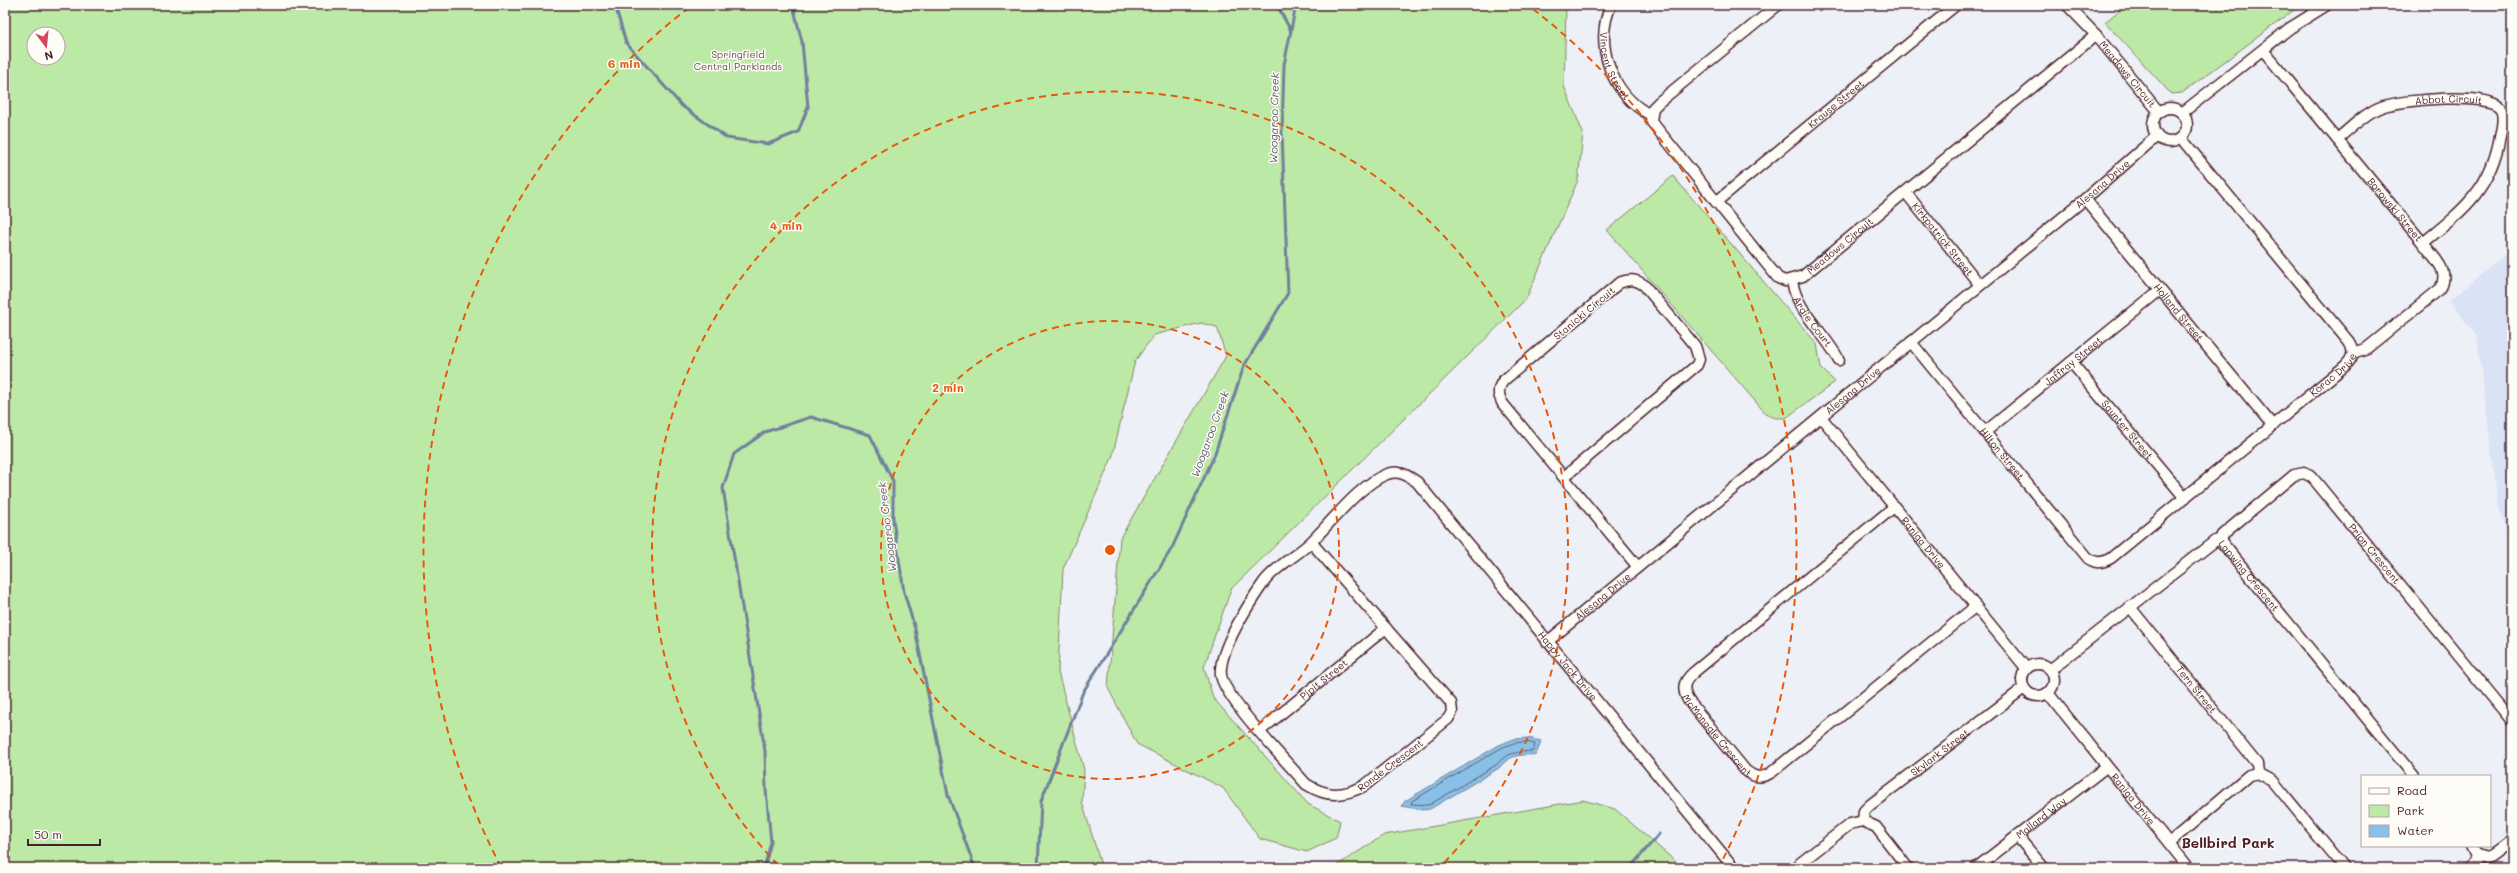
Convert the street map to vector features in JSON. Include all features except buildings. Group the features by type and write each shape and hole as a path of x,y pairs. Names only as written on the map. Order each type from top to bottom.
{"street":[{"name":"Vincent Street","path":"1611,5 1607,15 1602,40 1608,64 1619,84 1640,109 1652,115"},
{"path":"1778,5 1659,102 1653,108 1652,115 1655,128 1778,278 1785,281 1792,281"},
{"name":"Krause Street","path":"1716,202 1956,5"},
{"name":"Meadows Circuit","path":"2067,5 2096,36 2159,112"},
{"path":"2182,113 2290,28 2327,5"},
{"name":"Meadows Circuit","path":"1792,281 1803,276 1906,193 2096,36"},
{"name":"Borowski Street","path":"2263,50 2423,243 2444,272 2445,282 2440,289 2367,348 2353,353"},
{"name":"Abbot Circuit","path":"2337,139 2376,109 2390,105 2461,97 2495,103 2501,110 2503,118 2497,155 2487,179 2466,208 2423,243"},
{"path":"2173,109 2182,113 2187,123 2181,138 2166,142 2157,136 2154,121 2159,112 2173,109"},
{"name":"Alesana Drive","path":"1547,642 2085,199 2157,136"},
{"name":"Korac Drive","path":"2094,562 2102,563 2111,558 2345,366 2351,360 2353,353 2349,342 2181,138"},
{"name":"Kirkpatrick Street","path":"1906,193 1980,286"},
{"name":"Holland Street","path":"2085,199 2273,426"},
{"name":"Stanicki Circuit","path":"1564,477 1697,365 1699,360 1695,346 1644,285 1638,281 1632,279 1619,283 1499,386 1498,393 1503,404 1638,567"},
{"name":"Ardie Court","path":"1792,281 1798,303 1830,344 1839,360"},
{"name":"Jaffray Street","path":"1984,432 2160,290"},
{"name":"Hilton Street","path":"1911,342 1984,432 2094,562"},
{"name":"Saunter Street","path":"2071,362 2185,498"},
{"name":"Raniga Drive","path":"1821,417 2026,668"},
{"name":"Ronde Crescent","path":"1311,542 1451,703 1452,712 1448,720 1364,786 1350,794 1336,796 1318,792 1306,784 1260,731 1230,696 1221,674 1222,664 1229,641 1265,581 1311,542 1336,514 1378,479 1396,472"},
{"name":"Happy Jack Drive","path":"1396,472 1405,474 1417,482 1734,868"},
{"name":"Prion Crescent","path":"2220,540 2222,535 2294,475 2304,473 2312,477 2512,721"},
{"name":"McMonagle Crescent","path":"1894,507 1692,673 1684,682 1684,688 1688,700 1745,770 1756,777 1769,775 1976,606"},
{"name":"Lapwing Crescent","path":"2051,669 2215,541 2220,540 2413,775"},
{"name":"Tern Street","path":"2130,607 2257,764 2258,773"},
{"name":"Pipit Street","path":"1260,731 1386,628"},
{"path":"2041,663 2051,669 2054,673 2054,684 2048,693 2037,696 2027,692 2024,688 2022,678 2026,668 2041,663"},
{"name":"Skylark Street","path":"1863,821 1864,811 1870,805 2024,688"},
{"name":"Raniga Drive","path":"2048,693 2106,767 2189,868"},
{"name":"Mallard Way","path":"1976,868 2106,767"},
{"path":"2169,843 2249,775 2258,773 2273,781 2344,868"},
{"path":"1794,868 1850,824 1863,821 1876,827 1908,868"},
{"path":"2017,836 2044,868"},
{"path":"2472,847 2477,855 2486,858 2491,856 2512,840"},
{"path":"2469,868 2477,859 2477,855"}],"shaded area":[{"path":"2512,249 2512,551 2498,504 2477,336 2449,301"}],"green space":[{"name":"Springfield Central Parklands","path":"5,5 1566,5 1564,86 1583,133 1578,180 1526,299 1231,589 1204,667 1213,698 1308,804 1340,821 1336,838 1307,852 1260,839 1223,788 1137,744 1108,688 1120,538 1226,356 1217,327 1201,323 1154,335 1135,361 1112,458 1063,569 1058,672 1084,770 1082,802 1102,868 5,868"},
{"path":"2126,5 2301,5 2182,93 2171,94 2105,22"},
{"path":"1673,176 1817,344 1821,368 1835,382 1786,418 1776,418 1767,415 1607,230"},
{"path":"1583,800 1615,809 1683,868 1333,868 1384,835"}],"water":[{"path":"1528,738 1541,741 1536,755 1520,755 1507,760 1499,768 1430,809 1422,810 1402,806 1405,801 1499,745 1514,739"}],"waterway":[{"path":"615,5 626,43 682,106 727,138 768,144 798,132 808,107 802,42 793,5"},
{"path":"1277,5 1291,31"},
{"name":"Woogaroo Creek","path":"1038,868 1041,801 1083,692 1172,548 1214,456 1244,366 1288,293 1282,133 1284,65 1296,5"},
{"name":"Woogaroo Creek","path":"764,868 771,842 766,790 765,751 723,488 734,454 765,432 811,417 870,435 893,481 893,520 904,592 915,629 948,795 975,868"},
{"path":"1630,868 1659,834"}],"district":[{"name":"Bellbird Park","path":"2228,843"}]}
